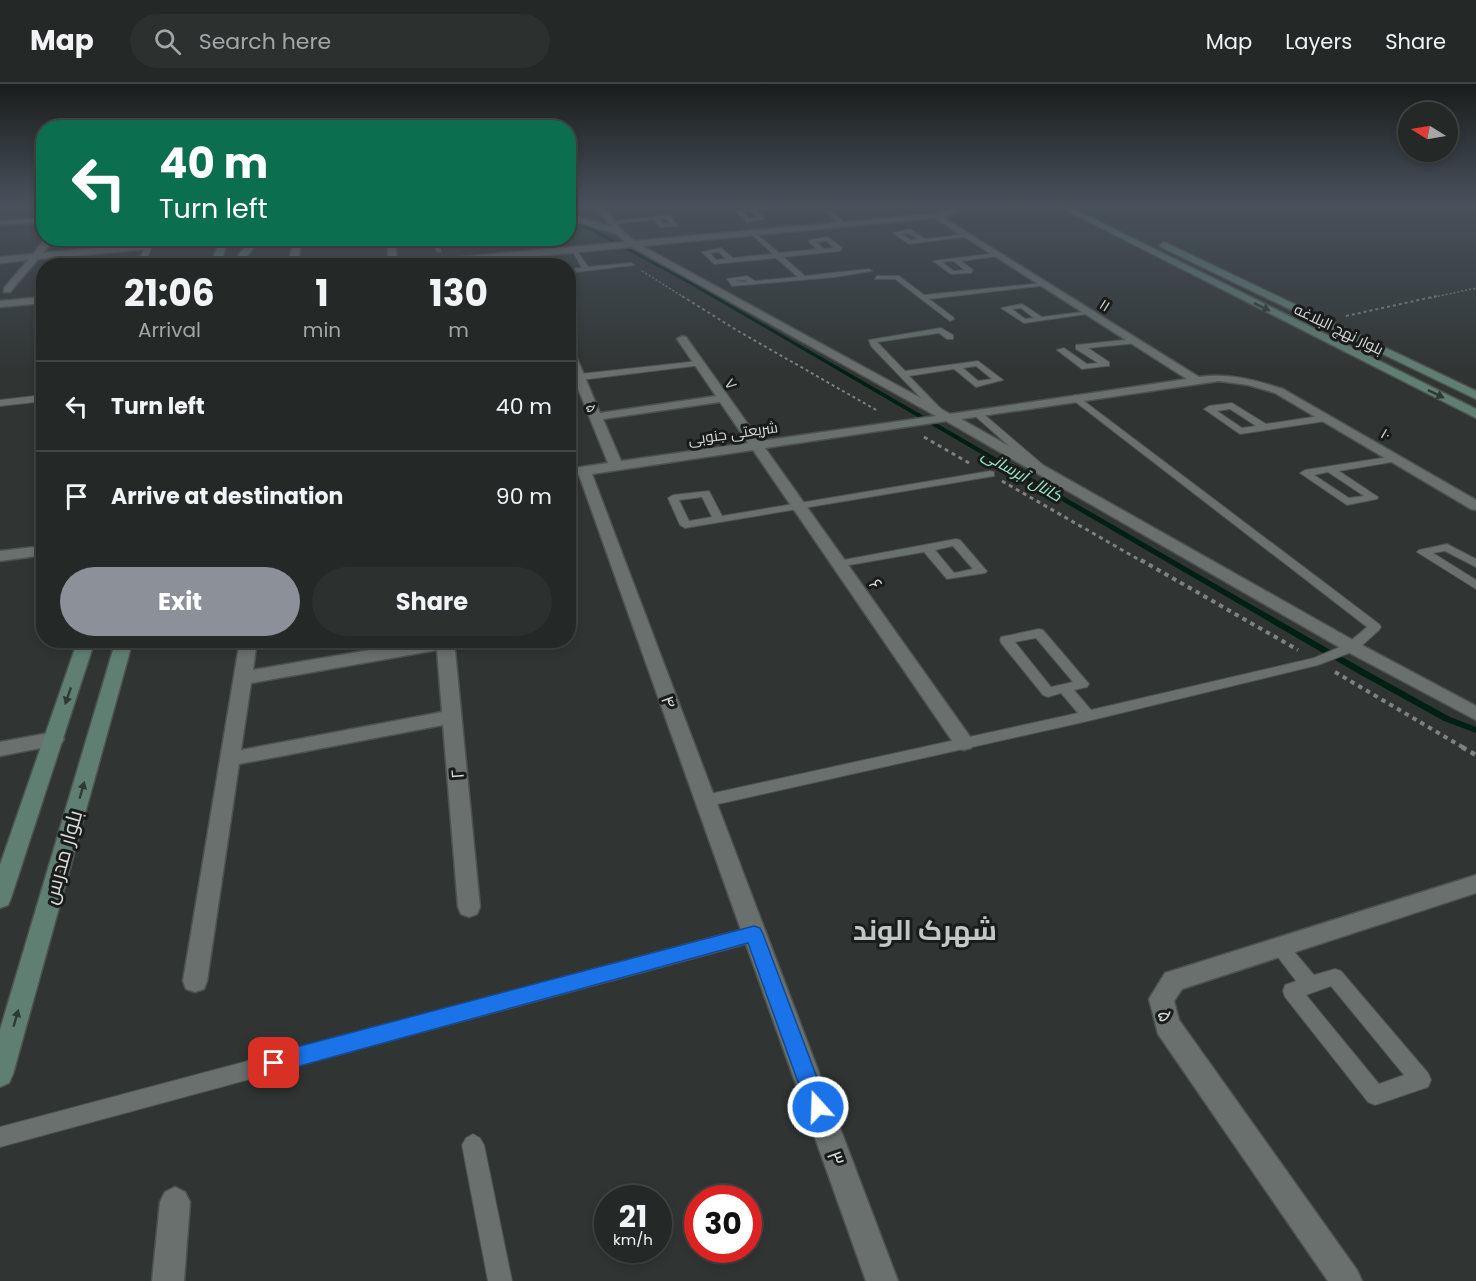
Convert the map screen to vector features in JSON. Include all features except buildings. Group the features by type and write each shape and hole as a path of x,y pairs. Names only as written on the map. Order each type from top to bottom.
{"main road":[{"name":"بلوار نهج البلاغه","path":"1171,261 1476,414"},
{"name":"بلوار نهج البلاغه","path":"1197,261 1476,395"},
{"path":"0,897 84,648"},
{"name":"بلوار مدرس","path":"0,1074 123,648"}],"street":[{"path":"7,290 33,261"},
{"path":"664,261 870,373 1349,649 1476,714"},
{"name":"۱۱","path":"1007,261 1197,381"},
{"path":"2,306 36,301"},
{"name":"۷","path":"682,339 756,446"},
{"name":"۵","path":"576,368 616,466"},
{"name":"۱۰","path":"1076,398 1219,378 1249,382 1279,392 1476,506"},
{"path":"596,417 723,398"},
{"name":"شریعتی جنوبی","path":"576,472 1076,398"},
{"name":"۶","path":"756,446 964,743"},
{"name":"۴","path":"576,472 705,801 754,934"},
{"path":"0,556 36,551"},
{"path":"195,981 248,648"},
{"path":"243,678 411,648"},
{"name":"۲","path":"446,648 469,907"},
{"path":"230,759 452,717"},
{"path":"0,749 54,739"},
{"name":"۵","path":"1346,1281 1167,1025 1161,999 1174,981 1476,884"},
{"name":"۳","path":"754,934 882,1281"},
{"path":"168,1281 176,1202"}],"lane":[{"path":"581,261 586,269"},
{"path":"784,261 803,278"},
{"path":"576,270 631,265"},
{"path":"753,284 849,273"},
{"path":"878,278 897,277 950,319"},
{"path":"924,297 1044,285"},
{"path":"1041,319 1090,313"},
{"path":"945,418 874,344 873,340 941,330 950,337"},
{"path":"1082,347 1134,341"},
{"path":"580,377 699,363"},
{"path":"902,374 956,366"},
{"path":"705,801 1088,716 1317,661 1349,649 1375,627 1076,398"},
{"path":"0,403 36,399"},
{"path":"1264,427 1232,406 1209,409 1240,431 1326,418"},
{"path":"977,413 1044,472"},
{"path":"1330,469 1373,497 1347,502 1305,473 1330,469 1395,459"},
{"path":"718,519 990,474"},
{"path":"1476,564 1447,547 1423,552 1476,585"},
{"path":"838,564 927,548"},
{"path":"1039,633 1082,684 1064,688 1048,692 1006,640 1039,633"},
{"path":"1064,688 1088,716"},
{"path":"0,1137 754,934"},
{"path":"1280,948 1310,985"},
{"path":"1335,977 1421,1080 1375,1095 1292,991 1310,985 1335,977"},
{"path":"473,1145 500,1281"}],"path":[{"path":"631,265 738,331 1317,661 1476,755"},
{"path":"1321,321 1476,288"}],"waterway":[{"name":"کانال آبرسانی","path":"649,261 1362,672 1447,719 1476,730"}],"district":[{"name":"شهرک الوند","path":"925,930"}],"route":[{"path":"274,1063 754,934 818,1107"}]}
